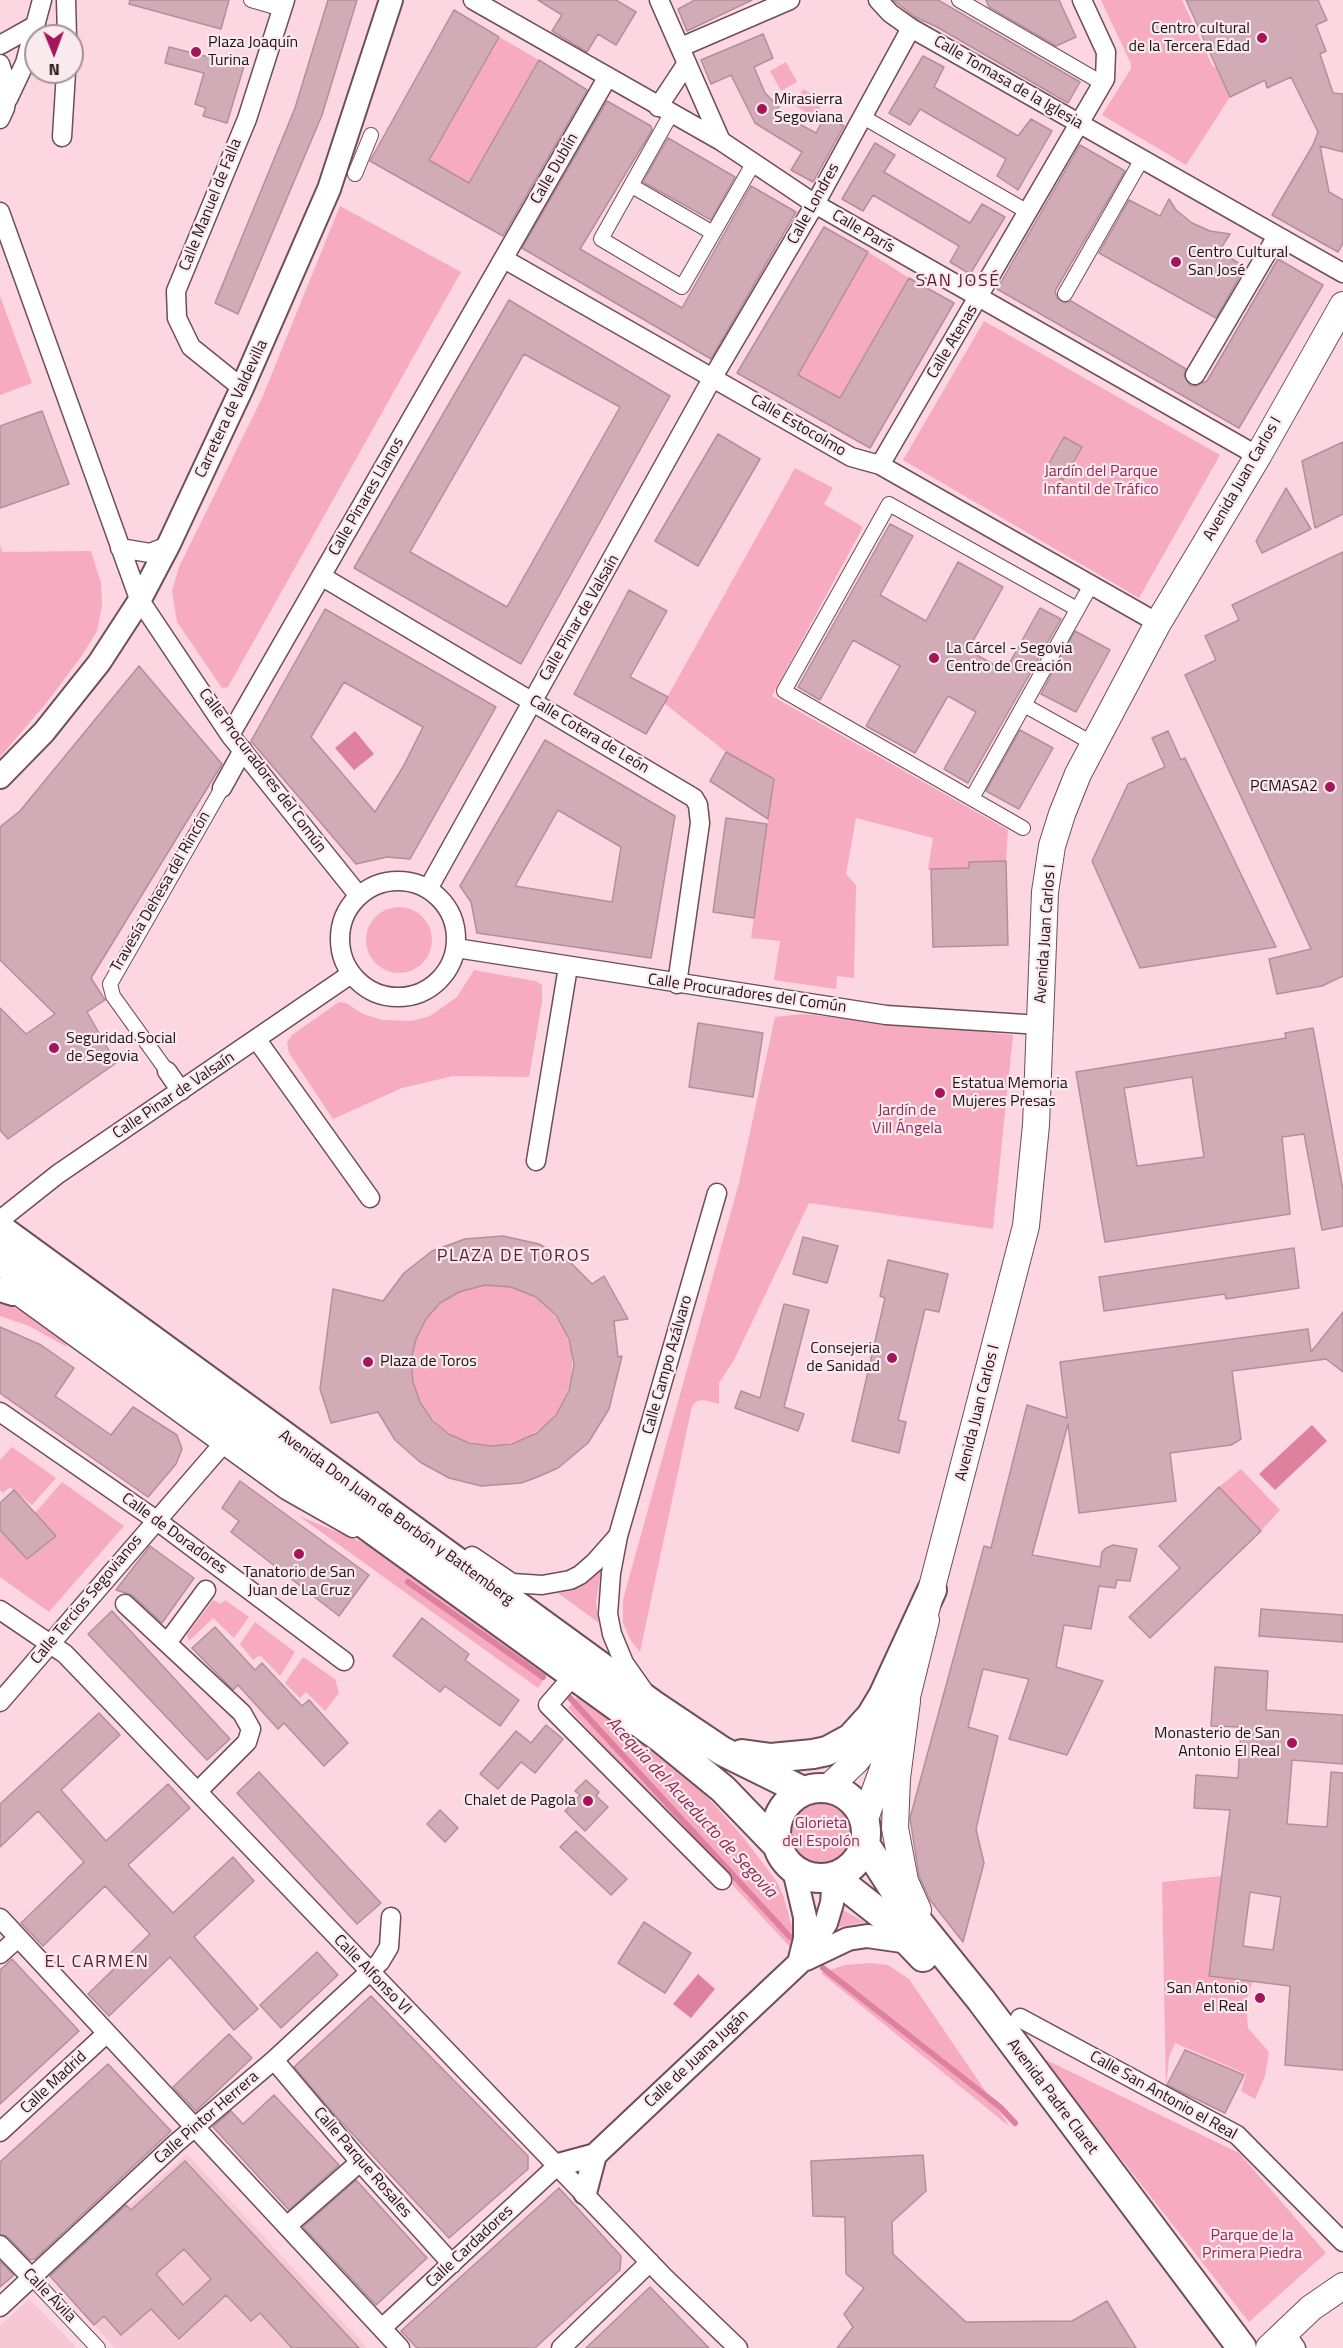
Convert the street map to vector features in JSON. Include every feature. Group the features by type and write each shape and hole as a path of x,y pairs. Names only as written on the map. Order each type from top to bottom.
{"main road":[{"name":"Avenida Juan Carlos I","path":"865,1831 907,1701 932,1590 1026,1226 1036,1125 1045,892 1052,846 1070,793 1158,623 1258,456 1343,305"},
{"name":"Avenida Don Juan de Borbón y Battemberg","path":"0,1229 652,1704 722,1750 815,1790"},
{"name":"Avenida Don Juan de Borbón y Battemberg","path":"0,1260 662,1739 723,1789 777,1845"},
{"name":"Avenida Juan Carlos I","path":"815,1790 856,1761 890,1711 932,1590"},
{"path":"722,1750 758,1756 789,1757 827,1751 851,1738 871,1716 883,1696 932,1590"},
{"path":"907,1701 895,1795 895,1828 905,1881 928,1948"},
{"path":"815,1790 848,1796 858,1806 865,1831 855,1863 834,1877 814,1878 794,1869 781,1855 777,1845 776,1829 780,1814 789,1800 815,1790"},
{"name":"Avenida Padre Claret","path":"865,1831 928,1948 1219,2348"},
{"name":"Avenida Padre Claret","path":"834,1877 928,1948 1242,2348"},
{"path":"1283,2342 1311,2308 1343,2286"}],"street":[{"path":"35,24 42,0"},
{"path":"66,0 67,24"},
{"path":"251,0 283,4"},
{"name":"Carretera de Valdevilla","path":"0,777 81,688 139,599 168,546 242,388 329,189 391,0"},
{"name":"Calle París","path":"474,0 664,111 721,141 815,204 1258,456"},
{"path":"659,0 721,141"},
{"path":"753,164 682,287 601,239 632,186 664,111 684,55 765,5 790,0"},
{"name":"Calle Tomasa de la Iglesia","path":"878,0 911,28 1343,273"},
{"path":"959,0 1102,83 1107,70 1106,52 1082,0"},
{"name":"Calle Manuel de Falla","path":"242,388 191,347 177,318 176,291 247,119 283,4"},
{"name":"Calle Londres","path":"713,377 815,204 911,28"},
{"path":"0,45 24,32"},
{"path":"0,64 7,80 8,99"},
{"path":"0,119 24,65"},
{"name":"Calle Dublín","path":"504,259 607,78"},
{"name":"Calle Atenas","path":"880,465 1102,83"},
{"path":"62,137 65,84"},
{"path":"863,117 1028,212"},
{"path":"355,174 371,135"},
{"path":"1065,294 1142,159"},
{"path":"632,186 713,233"},
{"name":"Calle Procuradores del Común","path":"2,220 139,599 231,735 359,896"},
{"path":"1195,375 1277,236"},
{"name":"Calle Estocolmo","path":"504,259 851,457 880,465 1158,623"},
{"name":"Calle Pinares Llanos","path":"231,735 504,259"},
{"name":"Calle Pinar de Valsaín","path":"428,889 713,377"},
{"path":"1023,828 784,691 889,504 1077,609"},
{"path":"120,548 150,553 168,546"},
{"name":"Calle Cotera de León","path":"321,576 687,793 698,805 700,823 677,984"},
{"path":"972,798 1090,585"},
{"path":"1024,705 1094,744"},
{"name":"Travesía Dehesa del Rincón","path":"181,1091 113,996 110,984 243,750"},
{"path":"400,881 428,889 448,908 455,927 456,948 444,975 432,986 419,993 389,996 375,992 351,974 341,951 340,933 345,915 359,896 372,887 400,881"},
{"name":"Calle Procuradores del Común","path":"456,948 886,1015 1040,1025"},
{"path":"536,1161 568,967"},
{"name":"Calle Pinar de Valsaín","path":"0,1221 58,1174 351,974"},
{"path":"257,1040 370,1198"},
{"name":"Calle Campo Azálvaro","path":"652,1704 624,1663 612,1634 608,1614 610,1583 618,1536 717,1193"},
{"name":"Avenida Don Juan de Borbón y Battemberg","path":"4,1289 318,1510 414,1558"},
{"name":"Calle de Doradores","path":"0,1412 156,1520 344,1660"},
{"name":"Calle Tercios Segovianos","path":"0,1702 223,1444"},
{"name":"Calle Campo Azálvaro","path":"376,1504 412,1517 512,1582 542,1585 570,1580 591,1566 618,1536"},
{"path":"167,1643 206,1590"},
{"path":"125,1604 242,1713 251,1729 247,1742 198,1791"},
{"name":"Calle Alfonso VI","path":"0,1610 65,1654 650,2262 738,2348"},
{"path":"567,1683 548,1705 722,1880"},
{"path":"794,1869 805,1917 805,1940 799,1963"},
{"name":"Calle de Juana Jugán","path":"558,2165 595,2155 799,1963 826,1923 834,1877"},
{"name":"Calle Pintor Herrera","path":"0,2307 194,2127 274,2060 380,1962 388,1947 391,1917"},
{"path":"0,1918 400,2348"},
{"path":"799,1963 848,1939 879,1937 928,1948"},
{"path":"0,1954 18,1938"},
{"name":"Calle San Antonio el Real","path":"1020,2018 1237,2135 1343,2242"},
{"name":"Calle Madrid","path":"0,2132 107,2033"},
{"name":"Calle Parque Rosales","path":"274,2060 360,2162 452,2264"},
{"path":"585,2193 595,2155"},
{"path":"287,2226 360,2162"},
{"name":"Calle Cardadores","path":"382,2328 558,2165"},
{"name":"Calle Ávila","path":"0,2245 98,2348"},
{"path":"561,2348 650,2262"}],"shaded area":[{"path":"355,731 374,754 354,770 335,748"},
{"path":"1312,1425 1327,1441 1275,1490 1259,1474"},
{"path":"698,1974 715,1989 691,2018 673,2004"},
{"path":"187,2154 367,2348 115,2348 50,2276"},
{"path":"29,2299 77,2348 0,2348 0,2326"}],"green space":[{"path":"1101,0 1182,0 1213,67 1216,67 1230,97 1186,165 1102,115 1131,69 1131,64"},
{"path":"499,37 539,60 469,183 429,160"},
{"path":"786,62 797,82 781,91 770,71"},
{"path":"803,89 824,101 814,117 794,105"},
{"path":"340,206 461,272 228,687 222,688 177,622 172,591 179,567 262,398"},
{"path":"868,252 909,278 840,398 798,375"},
{"path":"0,296 32,383 0,395"},
{"name":"Jardín del Parque Infantil de Tráfico","path":"984,321 1220,455 1139,598 903,460"},
{"path":"795,468 833,488 824,504 863,527 772,696 1008,830 1006,861 969,862 969,868 928,870 933,838 856,818 846,874 856,885 854,978 837,976 836,989 774,980 780,941 751,938 774,779 726,752 664,703"},
{"path":"0,545 2,552 91,551 101,583 102,606 97,631 83,654 48,701 0,757"},
{"path":"392,907 406,907 418,912 427,921 432,940 430,953 423,964 406,973 392,973 380,968 371,959 366,947 366,933 371,921 380,912"},
{"path":"474,970 535,981 542,985 542,1002 529,1077 453,1076 402,1088 333,1119 289,1053 287,1042 292,1035 339,1002 346,1003 363,1014 382,1020 411,1021 430,1016 457,997"},
{"name":"Jardín de Vill Ángela","path":"803,1014 1013,1035 993,1229 809,1203 734,1360 719,1383 719,1404 704,1400 697,1401 692,1406 640,1652 631,1641 623,1623 623,1600 739,1183 775,1017"},
{"path":"492,1285 508,1286 523,1291 537,1298 549,1308 559,1320 566,1334 571,1349 571,1381 566,1396 559,1410 549,1422 537,1432 523,1439 508,1444 492,1445 476,1444 461,1439 447,1432 435,1422 425,1410 418,1396 413,1381 412,1365 413,1349 418,1334 425,1320 435,1308 447,1298 461,1291 476,1286"},
{"path":"0,1301 37,1318 63,1335 67,1347 29,1326 0,1316"},
{"path":"12,1447 56,1478 32,1505 10,1487 3,1493 0,1490 0,1460"},
{"path":"1241,1469 1280,1510 1261,1531 1219,1487"},
{"path":"62,1482 124,1526 49,1612 0,1577 0,1530 27,1559 55,1537 35,1513"},
{"path":"299,1516 376,1548 551,1669 538,1688"},
{"path":"602,1566 596,1602 599,1623 558,1593 575,1587"},
{"path":"213,1600 221,1604 225,1600 249,1617 234,1638 213,1618 189,1641 187,1635"},
{"path":"255,1622 295,1652 280,1676 260,1655 253,1660 240,1644"},
{"path":"303,1657 335,1679 339,1693 325,1711 306,1692 300,1698 285,1683"},
{"path":"582,1692 694,1782 743,1837 777,1882 783,1895 792,1927 791,1948 568,1708"},
{"name":"Glorieta del Espolón","path":"821,1803 838,1808 843,1812 847,1817 852,1834 847,1851 843,1856 838,1860 821,1865 804,1860 799,1856 795,1851 790,1834 795,1817 799,1812 804,1808"},
{"path":"1222,1876 1209,1975 1253,1981 1246,2001 1248,2028 1269,2052 1265,2076 1255,2099 1241,2091 1246,2074 1175,2043 1169,2057 1166,2089 1162,1882"},
{"path":"839,1908 865,1922 834,1928"},
{"path":"870,1963 888,1965 909,1979 1010,2127 821,1973 845,1965"},
{"name":"Parque de la Primera Piedra","path":"1042,2058 1239,2153 1326,2253 1249,2322"}],"building":[{"path":"130,0 229,0 221,29 129,4"},
{"path":"328,0 357,0 322,115 238,314 215,303 295,108"},
{"path":"538,0 616,0 636,12 616,45 598,34 587,52 552,31 562,15"},
{"path":"695,0 752,0 687,31 678,9"},
{"path":"893,0 938,0 1080,82 1068,103 937,27 915,17"},
{"path":"986,0 1059,0 1076,37 1056,46 989,7"},
{"path":"1186,0 1318,0 1327,20 1316,25 1326,51 1320,54 1333,93 1343,94 1343,152 1320,146 1329,192 1343,200 1343,243 1338,252 1272,215 1313,145 1318,132 1291,77 1267,88 1265,80 1230,97"},
{"path":"454,10 499,37 429,160 469,183 539,60 587,90 503,236 370,161"},
{"name":"Mirasierra Segoviana","path":"763,34 773,58 754,67 765,93 779,107 775,111 816,133 825,116 844,126 813,182 791,170 802,152 755,123 731,75 711,84 701,60"},
{"path":"169,47 244,66 227,123 203,116 206,108 195,104 204,73 165,63"},
{"path":"923,56 944,67 934,87 1018,136 1031,119 1052,131 1018,190 997,176 1006,159 920,109 910,125 889,113"},
{"path":"607,101 651,126 652,130 580,249 682,308 751,186 796,212 711,359 522,248"},
{"path":"668,138 735,177 711,220 643,182"},
{"path":"875,143 895,155 884,172 970,223 982,204 1005,217 970,274 950,262 959,246 873,195 863,211 842,199"},
{"path":"1080,145 1125,171 1055,291 1057,298 1064,303 1071,301 1186,369 1184,375 1190,385 1195,386 1207,381 1278,259 1323,285 1239,428 997,289"},
{"name":"Centro Cultural San José","path":"1169,199 1176,210 1192,223 1210,231 1230,234 1219,251 1245,267 1216,318 1099,253 1129,200 1160,216"},
{"path":"824,227 868,252 798,375 840,398 909,278 954,303 870,448 737,373"},
{"path":"509,300 670,396 521,664 354,568","holes":["524,354 620,407 507,607 410,552"]},
{"path":"42,411 69,484 0,508 0,426"},
{"path":"718,434 760,459 698,566 655,541"},
{"path":"1064,437 1082,447 1063,480 1045,471"},
{"path":"1343,442 1343,514 1315,528 1302,461"},
{"path":"1286,488 1311,529 1262,553 1256,541"},
{"name":"La Cárcel - Segovia Centro de Creación","path":"890,524 913,536 880,595 926,621 958,562 1003,587 968,650 1005,671 1040,608 1061,619 968,783 944,769 976,712 948,696 915,753 866,726 900,666 853,640 820,700 798,687"},
{"name":"PCMASA2","path":"1343,552 1343,976 1322,986 1277,994 1269,959 1311,949 1185,675 1216,660 1205,636 1239,620 1232,605"},
{"path":"629,590 667,611 630,677 668,697 646,734 574,694"},
{"path":"325,609 496,707 410,859 387,857 356,864 251,741","holes":["344,682 423,727 403,767 375,812 311,737"]},
{"path":"1075,631 1110,650 1076,712 1041,694"},
{"path":"139,666 222,764 91,978 105,1000 87,1012 116,1063 8,1139 0,1130 0,1008 26,1034 55,1014 0,960 0,827 20,811"},
{"path":"1020,730 1053,748 1019,809 986,791"},
{"path":"1168,731 1181,760 1185,758 1276,947 1140,968 1092,861 1128,784 1165,767 1152,738"},
{"path":"545,740 675,816 651,958 477,933 471,902 460,886","holes":["558,810 621,847 612,902 515,886"]},
{"path":"726,752 774,779 768,819 710,781"},
{"path":"726,818 767,824 754,918 713,912"},
{"path":"1006,861 1008,945 933,947 931,869 969,868 969,862"},
{"path":"698,1023 763,1033 753,1097 689,1087"},
{"path":"1313,1028 1343,1190 1343,1226 1322,1230 1304,1134 1282,1137 1290,1214 1105,1242 1076,1072 1286,1038 1285,1033","holes":["1192,1077 1204,1157 1137,1166 1124,1088"]},
{"name":"Plaza de Toros","path":"503,1236 539,1244 571,1263 592,1284 604,1276 628,1319 614,1321 618,1357 622,1356 609,1409 588,1443 558,1468 521,1483 481,1486 449,1478 420,1462 395,1440 378,1412 331,1423 320,1389 333,1289 383,1301 404,1273 432,1251 465,1239","holes":["485,1285 511,1287 536,1297 556,1315 569,1339 574,1365 569,1391 556,1415 537,1433 512,1444 491,1446 469,1443 449,1434 432,1420 420,1402 413,1382 411,1360 416,1339 426,1319 440,1303 459,1292"]},
{"path":"803,1237 838,1246 827,1283 793,1274"},
{"path":"1294,1248 1299,1288 1226,1299 1225,1294 1104,1311 1099,1277"},
{"name":"Consejeria de Sanidad","path":"888,1260 948,1274 939,1312 925,1309 898,1420 906,1422 899,1453 852,1441 885,1298 880,1296"},
{"path":"784,1304 809,1310 784,1407 804,1414 798,1431 735,1408 741,1391 760,1398"},
{"path":"1343,1312 1343,1372 1326,1359 1232,1371 1241,1439 1231,1445 1170,1453 1176,1501 1079,1513 1068,1424 1032,1555 1100,1567 1102,1552 1106,1548 1113,1545 1137,1549 1130,1581 1117,1580 1115,1588 1099,1586 1091,1629 1064,1625 1056,1667 1103,1681 1067,1755 1009,1739 1029,1679 983,1669 968,1727 998,1736 976,1829 984,1863 963,1942 930,1900 919,1876 910,1818 984,1546 991,1548 1027,1405 1067,1418 1060,1362 1308,1329 1311,1352"},
{"path":"0,1327 41,1345 74,1368 55,1396 111,1435 133,1407 177,1435 182,1449 176,1464 148,1497 0,1393"},
{"name":"Tanatorio de San Juan de La Cruz","path":"240,1481 369,1575 339,1616 231,1532 239,1521 222,1508"},
{"path":"1219,1487 1261,1531 1150,1638 1129,1617 1180,1568 1159,1546"},
{"path":"14,1490 56,1536 27,1559 0,1530 0,1503"},
{"path":"150,1546 194,1578 162,1623 132,1595 116,1590"},
{"path":"1261,1609 1343,1615 1343,1642 1259,1636"},
{"path":"112,1611 230,1739 207,1760 88,1634"},
{"path":"422,1618 469,1654 465,1660 519,1700 500,1726 445,1686 440,1692 393,1656"},
{"path":"215,1627 255,1670 262,1663 302,1706 309,1700 348,1743 324,1766 284,1723 278,1729 238,1685 233,1690 192,1648"},
{"path":"1215,1667 1268,1671 1266,1710 1343,1715 1343,1764 1292,1760 1287,1824 1327,1827 1331,1772 1343,1773 1343,2070 1285,2065 1290,1986 1209,1976 1230,1810 1194,1808 1196,1775 1238,1778 1241,1727 1211,1726","holes":["1250,1892 1281,1897 1273,1950 1243,1946"]},
{"path":"99,1713 120,1735 61,1790 106,1841 168,1784 190,1808 128,1865 173,1913 233,1857 254,1881 194,1937 258,2009 234,2030 170,1957 109,2016 88,1994 150,1934 105,1886 43,1946 21,1923 84,1862 38,1811 0,1847 0,1804"},
{"path":"546,1725 563,1739 535,1773 521,1762 498,1789 480,1774 516,1731 531,1743"},
{"path":"259,1772 381,1903 357,1924 237,1793"},
{"name":"Chalet de Pagola","path":"586,1780 599,1792 596,1796 608,1807 585,1831 565,1811 580,1795 575,1791"},
{"path":"440,1810 458,1828 445,1842 427,1824"},
{"path":"576,1831 627,1879 611,1895 560,1847"},
{"path":"644,1922 691,1953 665,1993 618,1963"},
{"path":"317,1952 338,1975 281,2028 260,2005"},
{"path":"12,1959 79,2031 0,2104 0,1970"},
{"path":"371,1996 528,2156 528,2169 449,2238 335,2115 294,2067"},
{"path":"229,2034 252,2058 196,2111 173,2087"},
{"path":"1185,2050 1244,2075 1225,2113 1167,2085"},
{"path":"108,2064 171,2131 35,2259 30,2260 8,2237 0,2234 0,2162"},
{"path":"274,2095 339,2165 289,2210 213,2127 231,2111 243,2124"},
{"path":"923,2155 926,2191 892,2222 893,2254 966,2322 1072,2321 1107,2301 1136,2348 837,2348 853,2327 844,2314 864,2288 846,2274 845,2217 813,2216 811,2161"},
{"path":"185,2161 359,2348 292,2348 260,2313 251,2321 226,2295 179,2339 151,2309 121,2335 104,2316 94,2325 50,2276 126,2205 131,2210","holes":["184,2249 211,2279 183,2305 156,2274"]},
{"path":"356,2180 427,2258 376,2305 303,2227"},
{"path":"559,2188 621,2256 620,2270 535,2348 417,2348 401,2331"},
{"path":"0,2261 14,2275 0,2287"},
{"path":"650,2287 709,2348 586,2348"}],"waterway":[{"name":"Acequia del Acueducto de Segovia","path":"408,1582 543,1677"},
{"name":"Acequia del Acueducto de Segovia","path":"570,1698 790,1937"},
{"name":"Acequia del Acueducto de Segovia","path":"823,1968 1000,2107 1015,2123"}],"place":[{"name":"Centro cultural de la Tercera Edad","path":"1262,38"},
{"name":"Plaza Joaquín Turina","path":"196,52"},
{"name":"Mirasierra Segoviana","path":"762,109"},
{"name":"Centro Cultural San José","path":"1176,262"},
{"name":"La Cárcel - Segovia Centro de Creación","path":"934,658"},
{"name":"PCMASA2","path":"1330,787"},
{"name":"Seguridad Social de Segovia","path":"54,1048"},
{"name":"Estatua Memoria Mujeres Presas","path":"940,1093"},
{"name":"Consejeria de Sanidad","path":"892,1358"},
{"name":"Plaza de Toros","path":"368,1362"},
{"name":"Tanatorio de San Juan de La Cruz","path":"299,1554"},
{"name":"Monasterio de San Antonio El Real","path":"1292,1743"},
{"name":"Chalet de Pagola","path":"588,1801"},
{"name":"San Antonio el Real","path":"1260,1998"}],"district":[{"name":"SAN JOSÉ","path":"958,282"},
{"name":"PLAZA DE TOROS","path":"514,1257"},
{"name":"EL CARMEN","path":"97,1963"}]}
